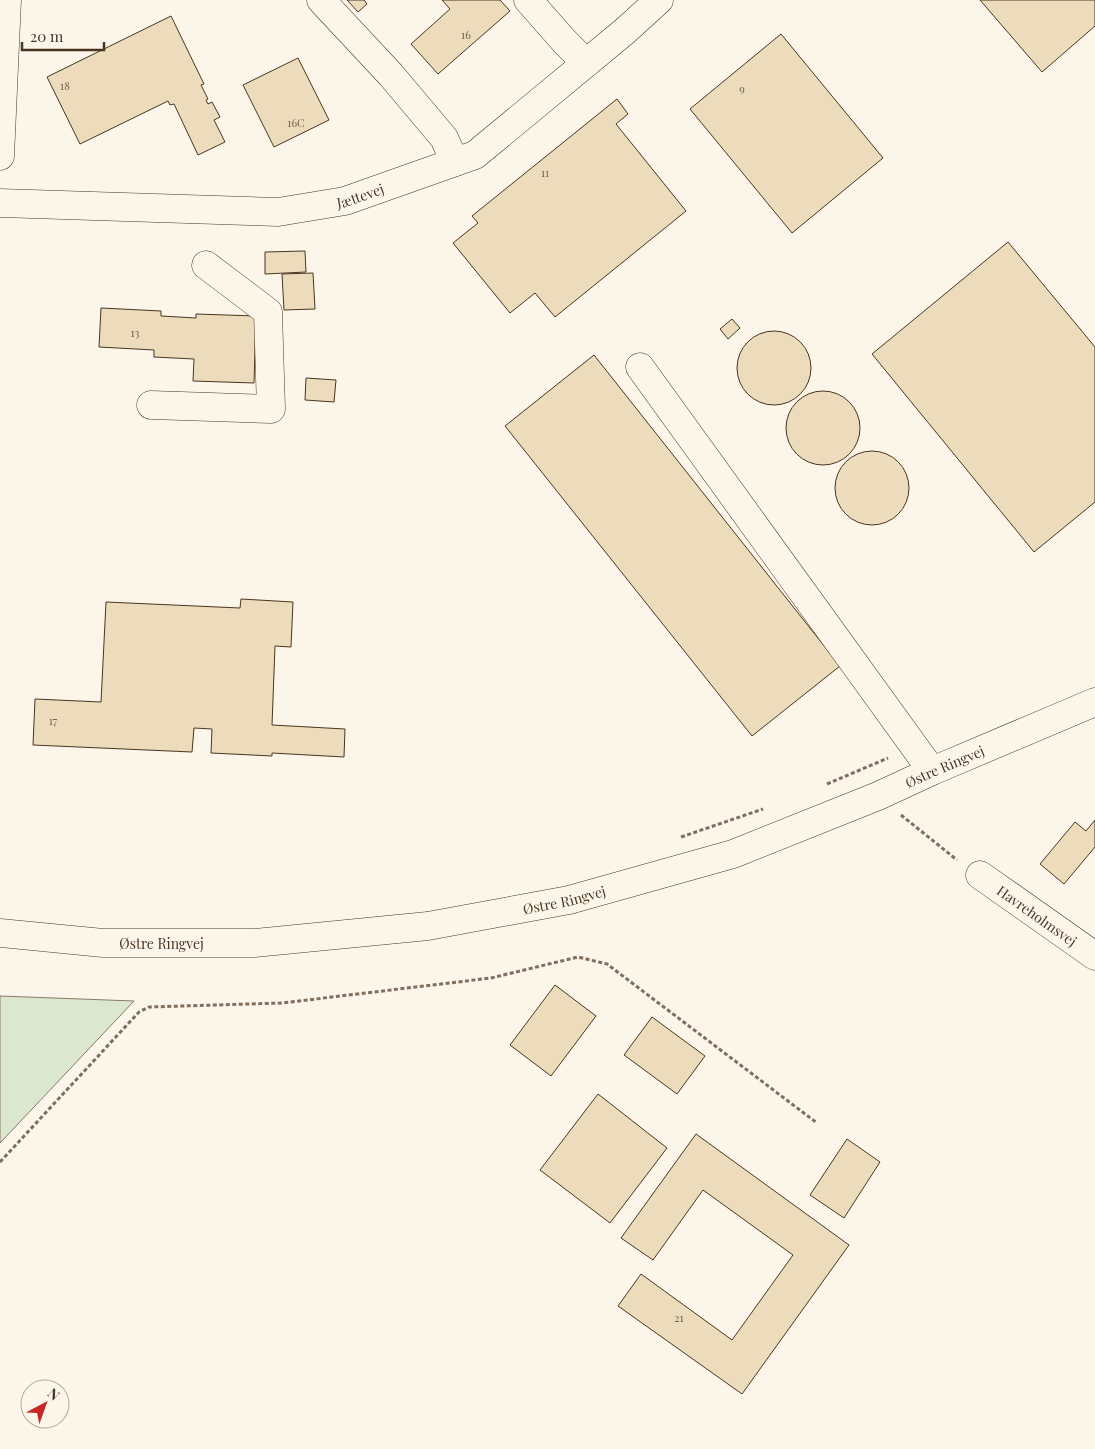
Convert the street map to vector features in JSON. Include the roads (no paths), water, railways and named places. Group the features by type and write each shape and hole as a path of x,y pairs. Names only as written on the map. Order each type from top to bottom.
{"main road":[{"path":"0,156 1,97 7,0"},
{"path":"321,0 391,75 444,138 456,162"},
{"path":"528,0 586,63"},
{"name":"Jættevej","path":"0,203 278,212 345,202 475,155 659,0"},
{"path":"151,406 271,409 268,312 206,265"},
{"path":"640,367 932,771"},
{"name":"Østre Ringvej","path":"0,933 103,943 254,943 428,926 569,900 733,854 878,796 1095,702"},
{"name":"Havreholmsvej","path":"980,875 1095,956"}]}
